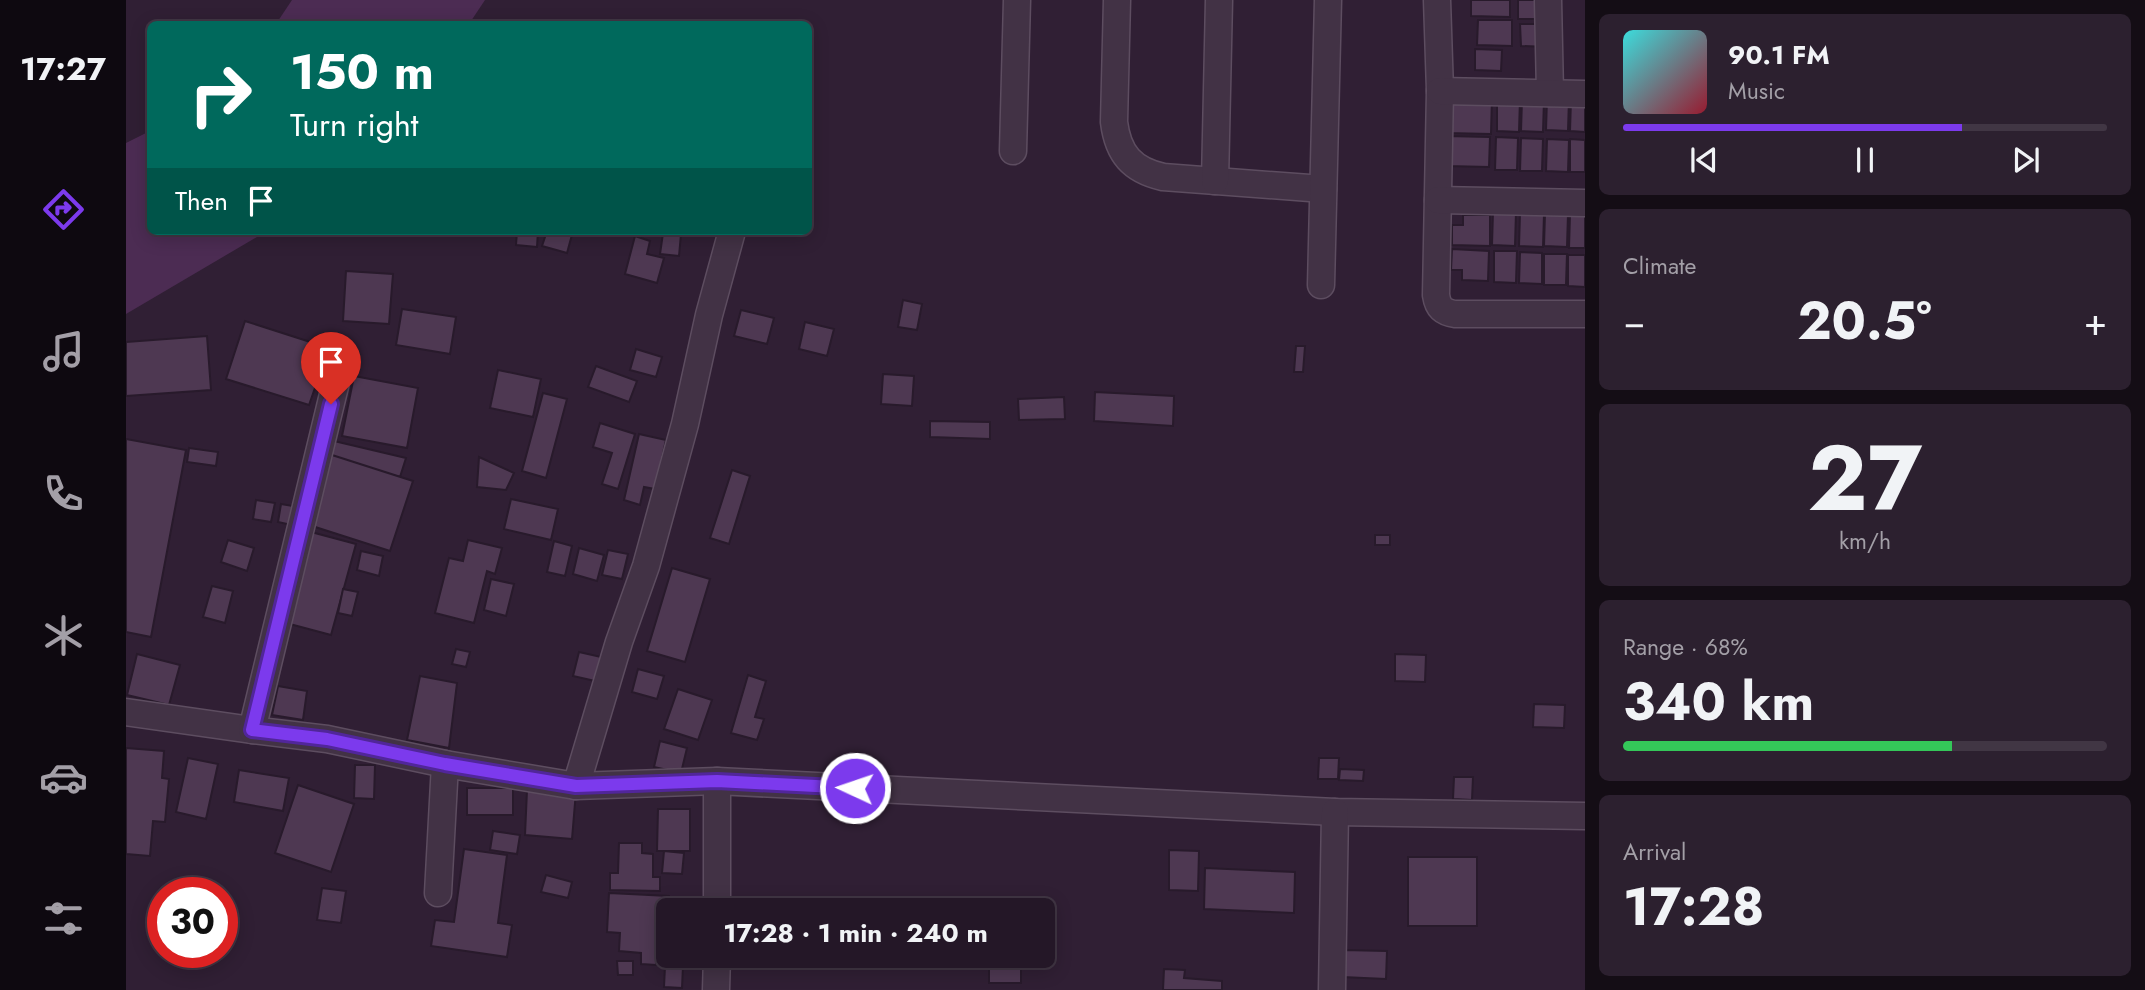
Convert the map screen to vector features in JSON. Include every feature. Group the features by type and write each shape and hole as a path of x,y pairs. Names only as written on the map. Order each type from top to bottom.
{"street":[{"path":"1013,151 1017,0"},
{"path":"1117,0 1114,122 1116,138 1133,164 1145,173 1163,177 1323,189"},
{"path":"1215,181 1219,0"},
{"path":"1321,285 1328,0"},
{"path":"1437,0 1440,91 1436,295 1441,309 1455,314 1585,314"},
{"path":"1548,0 1550,93"},
{"path":"1440,91 1585,94"},
{"path":"1438,200 1585,203"},
{"path":"576,786 619,642 646,566 685,424 709,315 731,235"},
{"path":"252,730 343,353"},
{"path":"126,712 327,739 445,764 576,786 717,781 1335,812 1585,817"},
{"path":"438,893 445,764"},
{"path":"717,781 717,898"},
{"path":"1332,990 1335,812"},
{"path":"716,990 717,968"}],"shaded area":[{"path":"292,0 485,0 471,21 278,21"},
{"path":"147,132 147,235 260,235 126,314 126,143"}],"building":[{"path":"1471,0 1510,0 1510,17 1471,16"},
{"path":"1518,0 1550,0 1550,19 1518,19"},
{"path":"1478,20 1512,20 1512,46 1477,45"},
{"path":"1520,24 1547,24 1548,47 1521,46"},
{"path":"1475,49 1502,50 1501,71 1475,70"},
{"path":"1447,96 1492,97 1491,134 1446,133"},
{"path":"1497,98 1520,99 1519,132 1497,131"},
{"path":"1547,98 1569,99 1568,131 1546,130"},
{"path":"1522,99 1544,100 1543,132 1521,131"},
{"path":"1571,99 1585,99 1585,132 1570,131"},
{"path":"1447,136 1490,137 1489,167 1446,166"},
{"path":"1496,137 1518,138 1517,170 1495,170"},
{"path":"1521,138 1543,139 1542,171 1520,171"},
{"path":"1547,139 1569,140 1568,172 1546,171"},
{"path":"1570,139 1585,140 1585,172 1570,172"},
{"path":"1493,211 1516,212 1515,246 1492,245"},
{"path":"1520,213 1544,214 1543,247 1519,246"},
{"path":"1545,213 1568,214 1567,247 1544,246"},
{"path":"1570,214 1585,215 1585,248 1569,248"},
{"path":"1463,215 1490,215 1490,246 1452,245 1452,225 1463,225"},
{"path":"517,235 538,235 537,247 516,245"},
{"path":"546,235 572,235 567,253 542,246"},
{"path":"663,235 681,235 679,256 660,254"},
{"path":"635,236 650,241 647,254 664,258 657,283 625,274"},
{"path":"1452,249 1489,251 1488,281 1462,280 1462,270 1451,270"},
{"path":"1494,251 1517,251 1516,283 1494,282"},
{"path":"1520,252 1542,253 1542,284 1519,283"},
{"path":"1544,254 1567,254 1566,285 1544,285"},
{"path":"1568,255 1585,255 1585,287 1568,286"},
{"path":"346,271 393,274 389,324 343,321"},
{"path":"903,300 922,304 917,330 898,327"},
{"path":"402,309 456,317 450,354 396,345"},
{"path":"741,310 774,318 767,344 734,336"},
{"path":"245,321 329,348 309,405 226,379"},
{"path":"805,322 834,329 827,356 799,349"},
{"path":"207,336 211,390 126,396 126,342"},
{"path":"1296,346 1305,346 1303,372 1294,372"},
{"path":"636,349 662,357 656,377 630,370"},
{"path":"596,366 637,381 629,402 588,387"},
{"path":"498,370 541,379 533,417 490,408"},
{"path":"883,374 914,376 912,406 881,404"},
{"path":"354,376 418,388 407,448 342,436"},
{"path":"1095,392 1174,396 1173,426 1094,421"},
{"path":"543,393 567,399 546,478 522,471"},
{"path":"1064,397 1065,419 1019,420 1018,399"},
{"path":"930,421 990,422 990,439 930,437"},
{"path":"600,423 635,434 618,489 602,484 612,453 593,447"},
{"path":"639,434 666,440 655,489 644,487 640,505 624,500"},
{"path":"126,439 186,450 151,637 126,632"},
{"path":"334,441 406,458 400,477 329,461"},
{"path":"189,448 218,452 216,466 187,462"},
{"path":"332,455 413,481 390,551 309,525"},
{"path":"479,457 514,473 506,490 477,487"},
{"path":"732,470 750,476 729,544 710,538"},
{"path":"511,499 558,509 551,540 504,529"},
{"path":"256,500 275,503 271,522 253,519"},
{"path":"281,504 299,507 296,526 278,522"},
{"path":"311,532 356,544 331,635 286,623"},
{"path":"1375,535 1390,535 1390,545 1375,545"},
{"path":"228,540 254,548 247,571 221,562"},
{"path":"468,540 502,548 495,574 487,571 474,623 435,613 449,558 463,561"},
{"path":"554,541 572,546 565,576 547,572"},
{"path":"579,548 604,555 597,581 573,574"},
{"path":"608,550 628,554 622,579 602,575"},
{"path":"361,551 383,556 379,576 357,570"},
{"path":"672,568 710,579 685,662 647,651"},
{"path":"491,579 514,584 506,616 484,610"},
{"path":"212,586 233,591 225,623 203,617"},
{"path":"343,589 358,592 352,616 338,613"},
{"path":"456,649 470,652 466,667 452,664"},
{"path":"579,652 610,659 604,683 573,676"},
{"path":"137,654 180,665 169,705 127,695"},
{"path":"1395,654 1426,655 1425,682 1395,681"},
{"path":"638,669 664,676 657,699 632,692"},
{"path":"748,675 766,681 755,717 764,719 757,740 731,733"},
{"path":"420,676 457,683 449,748 407,740"},
{"path":"278,686 307,691 303,720 272,715"},
{"path":"678,689 712,700 698,740 664,729"},
{"path":"1534,704 1565,705 1564,728 1533,727"},
{"path":"660,741 687,748 681,773 654,767"},
{"path":"126,748 164,751 162,778 169,779 165,822 153,821 150,856 126,854"},
{"path":"188,758 218,764 206,819 176,812"},
{"path":"1319,758 1339,758 1338,779 1318,779"},
{"path":"355,765 375,765 374,799 354,798"},
{"path":"1340,769 1364,770 1363,781 1339,780"},
{"path":"239,770 289,778 283,811 234,802"},
{"path":"1454,777 1473,777 1472,800 1453,799"},
{"path":"298,785 354,804 331,872 275,853"},
{"path":"467,788 513,788 513,815 467,815"},
{"path":"527,790 576,791 572,839 525,835"},
{"path":"658,809 690,809 690,851 657,851"},
{"path":"493,831 520,835 517,854 490,850"},
{"path":"619,843 642,843 642,853 653,854 653,877 660,877 660,891 610,890 610,873 618,873"},
{"path":"464,849 507,855 498,923 512,925 507,957 431,946 435,920 454,922"},
{"path":"1169,850 1199,851 1198,891 1169,890"},
{"path":"664,851 684,853 682,874 662,873"},
{"path":"1408,857 1477,857 1477,926 1408,926"},
{"path":"1205,868 1295,872 1294,913 1204,909"},
{"path":"546,875 572,882 568,898 541,892"},
{"path":"322,888 346,891 341,923 317,920"},
{"path":"609,893 669,896 656,898 656,965 641,964 641,953 619,951 620,933 607,932"},
{"path":"1343,950 1387,951 1386,979 1342,977"},
{"path":"617,961 633,961 633,975 618,975"},
{"path":"665,968 683,968 682,988 664,987"},
{"path":"989,968 1021,968 1021,983 989,983"},
{"path":"1164,969 1185,970 1184,978 1222,981 1222,990 1163,990"}],"route":[{"path":"331,404 252,730 327,739 445,764 576,786 717,781 855,788"}]}
